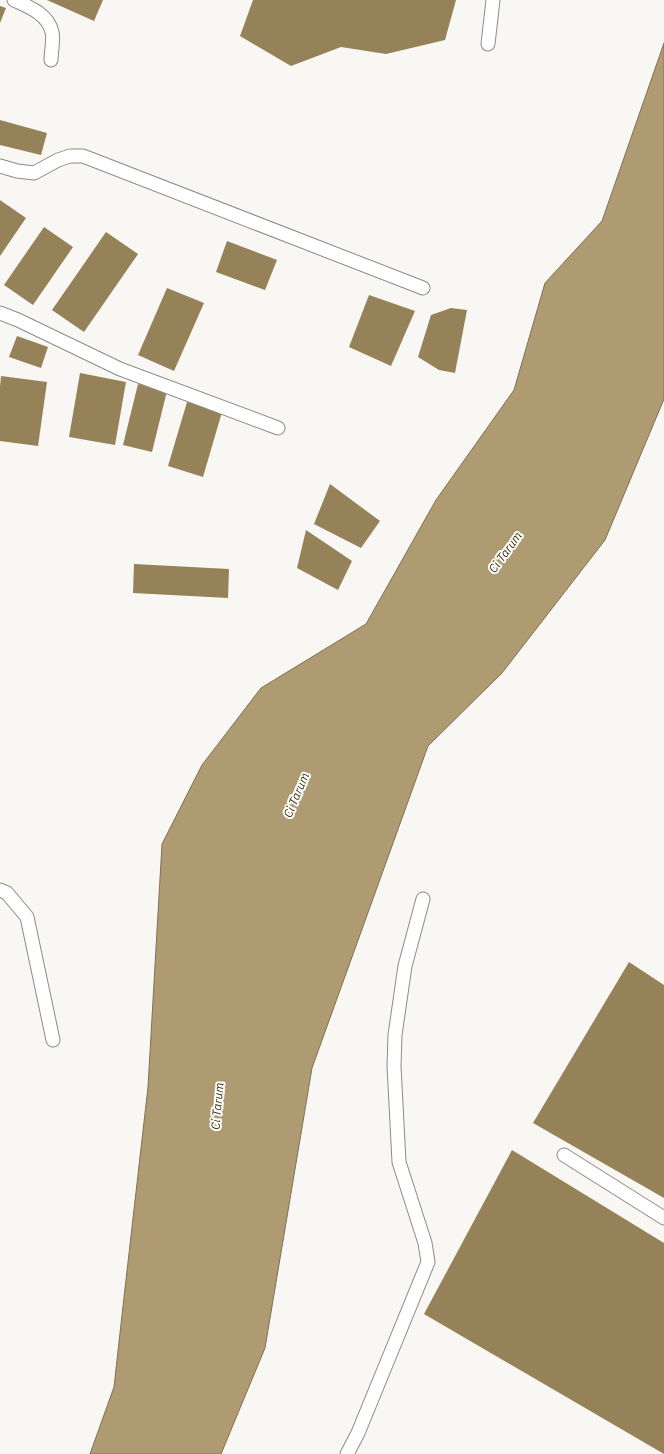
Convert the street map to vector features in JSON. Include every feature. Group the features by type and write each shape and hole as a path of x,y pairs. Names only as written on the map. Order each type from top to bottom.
{"lane":[{"path":"14,0 38,12 49,23 52,33 51,60"},
{"path":"488,44 493,0"},
{"path":"0,166 17,171 34,173 58,160 70,156 83,156 423,288"},
{"path":"0,313 18,320 120,369 278,428"},
{"path":"0,890 7,893 27,917 53,1040"},
{"path":"347,1454 358,1433 428,1262 425,1243 400,1162 394,1066 395,1035 404,966 423,899"},
{"path":"564,1155 664,1218"}],"water":[{"name":"Ci Tarum","path":"664,43 664,399 605,540 502,673 428,746 312,1068 265,1348 221,1454 90,1454 114,1387 148,1087 162,844 202,765 261,688 366,624 436,500 514,390 545,283 602,221"}],"building":[{"path":"47,0 103,0 94,21"},
{"path":"253,0 456,0 445,40 386,54 341,47 291,66 240,36"},
{"path":"0,6 6,8 0,23"},
{"path":"0,120 47,133 41,155 0,145"},
{"path":"0,200 26,218 0,256"},
{"path":"44,227 73,247 33,305 4,285"},
{"path":"106,232 138,254 84,332 52,310"},
{"path":"227,241 277,260 265,290 216,272"},
{"path":"167,288 204,303 174,371 138,355"},
{"path":"369,295 415,311 391,366 349,347"},
{"path":"451,308 467,310 455,373 439,370 418,357 431,315"},
{"path":"17,336 48,347 41,368 9,357"},
{"path":"80,373 126,382 115,445 69,437"},
{"path":"1,376 47,382 38,446 0,441"},
{"path":"138,384 167,391 152,452 123,445"},
{"path":"187,402 222,412 203,477 168,466"},
{"path":"330,484 380,521 361,548 314,524"},
{"path":"306,530 352,561 338,590 297,568"},
{"path":"134,564 229,569 228,598 133,593"},
{"path":"629,962 664,985 664,1198 533,1123"},
{"path":"512,1150 664,1243 664,1454 424,1314"}]}
